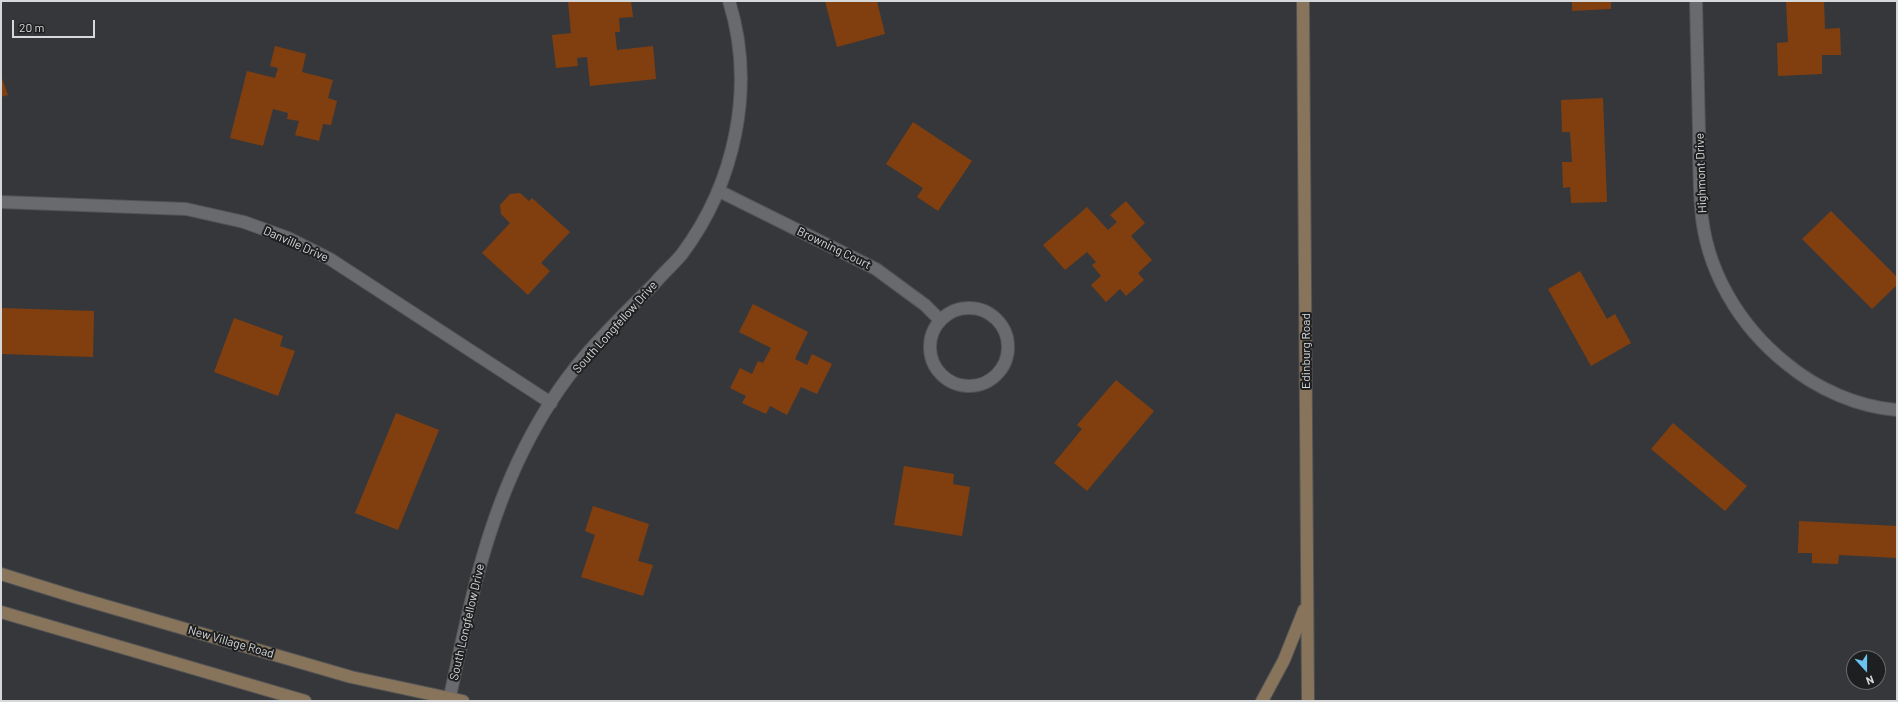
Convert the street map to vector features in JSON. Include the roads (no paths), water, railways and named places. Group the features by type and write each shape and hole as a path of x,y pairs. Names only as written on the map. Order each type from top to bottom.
{"main road":[{"name":"Edinburg Road","path":"1303,1 1306,605 1308,701"},
{"name":"New Village Road","path":"1,574 351,677 449,700 463,701"},
{"path":"1262,701 1284,660 1306,605"},
{"path":"1,612 304,701"}],"street":[{"name":"South Longfellow Drive","path":"449,700 478,567 496,511 524,448 551,403 583,358 681,255 703,222 719,191 733,150 740,106 740,61 734,18 729,1"},
{"name":"Highmont Drive","path":"1696,1 1701,208 1708,247 1723,287 1745,324 1772,353 1800,375 1841,397 1883,409 1897,410"},
{"name":"Browning Court","path":"719,191 876,269 925,305 940,320"},
{"name":"Danville Drive","path":"1,202 186,209 244,222 288,238 330,259 551,403"},
{"path":"966,308 979,309 991,315 1004,329 1007,337 1006,358 1000,371 987,382 974,386 957,385 946,380 937,370 930,353 932,332 940,320 953,311 966,308"}]}
